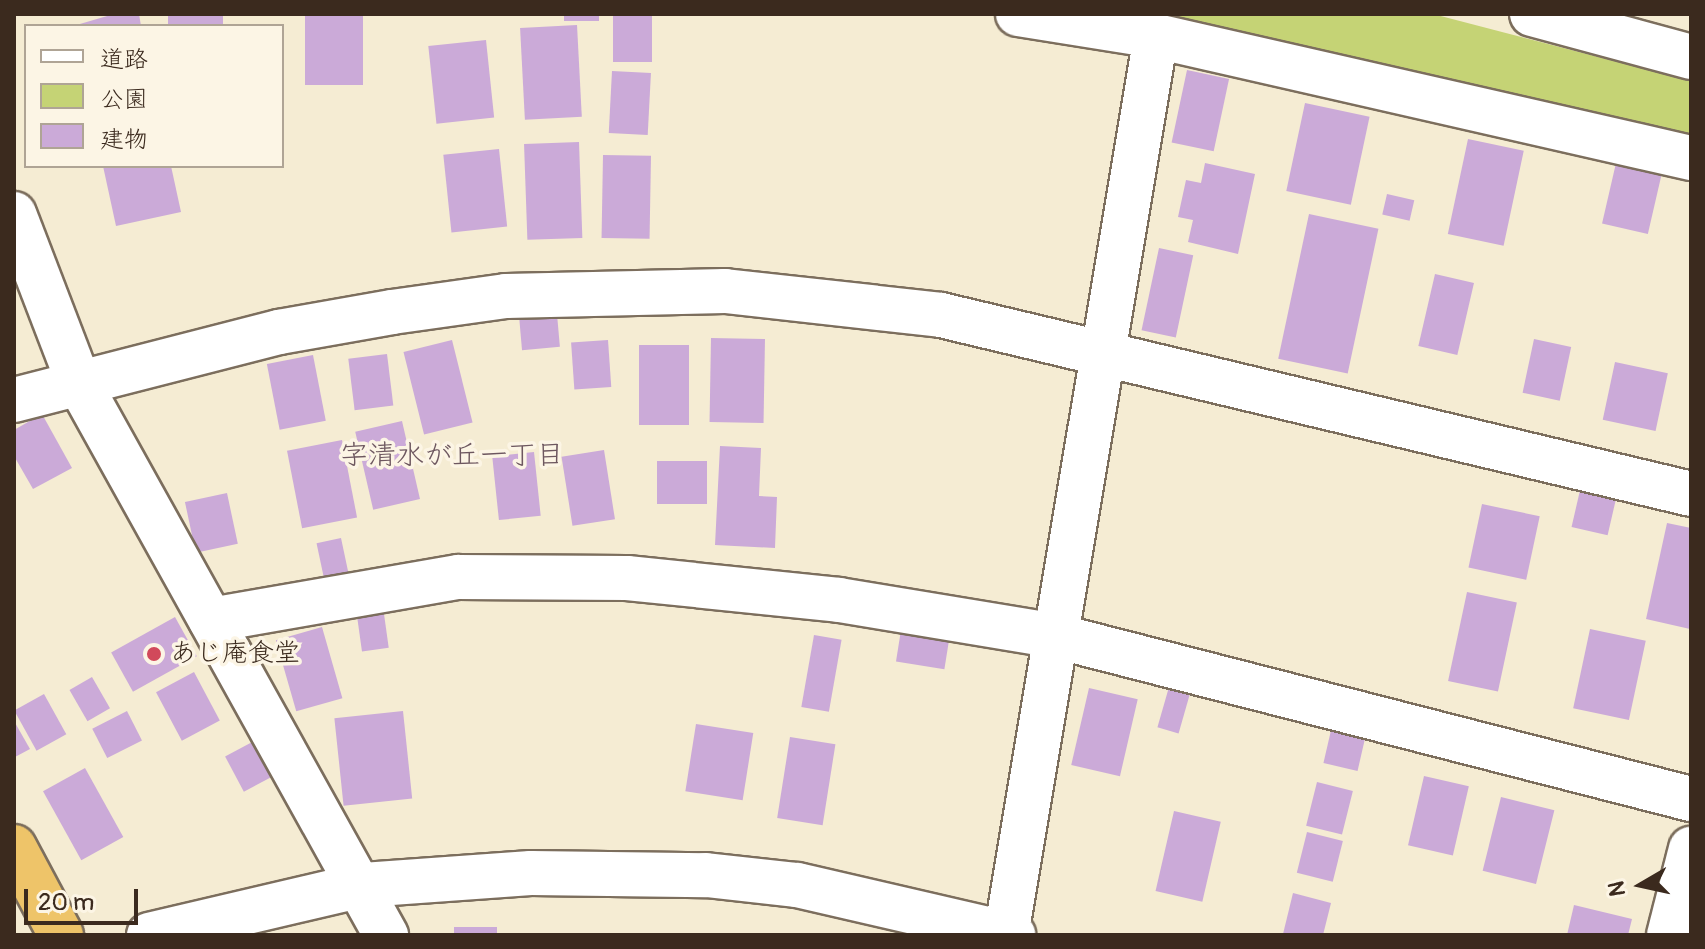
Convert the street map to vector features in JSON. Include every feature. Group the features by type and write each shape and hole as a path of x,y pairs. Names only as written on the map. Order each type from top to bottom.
{"highway":[{"path":"14,847 61,935"}],"street":[{"path":"1018,14 1156,36 1691,158"},
{"path":"1532,14 1691,57"},
{"path":"149,935 363,885 531,873 706,875 839,893 1008,934 1156,36"},
{"path":"14,214 79,383 363,885 386,935"},
{"path":"14,400 378,315 609,291 828,298 1105,352 1691,494"},
{"path":"211,620 458,577 627,578 839,600 1056,636 1691,799"},
{"path":"1669,935 1691,849"}],"green space":[{"path":"1066,14 1433,14 1691,81 1691,146"}],"building":[{"path":"114,14 139,14 141,24 80,24"},
{"path":"168,14 223,14 223,24 168,24"},
{"path":"305,14 363,14 363,85 305,85"},
{"path":"564,14 599,14 599,21 564,21"},
{"path":"613,14 652,14 652,62 613,62"},
{"path":"577,25 582,117 525,120 520,28"},
{"path":"486,40 494,118 436,124 428,46"},
{"path":"1187,70 1229,79 1214,151 1172,142"},
{"path":"612,71 651,73 648,135 609,133"},
{"path":"1305,103 1370,117 1351,205 1286,191"},
{"path":"1468,139 1524,151 1504,246 1448,234"},
{"path":"579,142 582,238 527,240 524,144"},
{"path":"499,149 507,227 451,232 443,155"},
{"path":"603,155 651,156 650,239 602,238"},
{"path":"1205,163 1255,174 1238,254 1188,242 1193,220 1178,217 1186,180 1201,183"},
{"path":"1616,163 1662,174 1648,234 1602,223"},
{"path":"103,168 171,168 181,212 116,226"},
{"path":"1387,194 1414,200 1410,221 1382,214"},
{"path":"1309,214 1378,229 1348,374 1278,359"},
{"path":"1159,248 1193,255 1176,337 1142,330"},
{"path":"1435,274 1474,283 1457,355 1418,346"},
{"path":"557,314 560,347 522,350 519,317"},
{"path":"711,338 765,339 764,423 710,422"},
{"path":"1534,339 1571,347 1560,401 1523,393"},
{"path":"452,340 473,422 424,435 403,352"},
{"path":"608,340 611,387 574,389 571,343"},
{"path":"639,345 689,345 689,425 639,425"},
{"path":"387,354 393,406 355,410 348,359"},
{"path":"313,355 326,421 280,430 267,364"},
{"path":"1615,362 1668,373 1656,431 1603,420"},
{"path":"42,414 72,468 33,489 14,456 14,430"},
{"path":"402,421 420,499 373,510 355,432"},
{"path":"342,440 357,518 302,528 287,451"},
{"path":"720,446 761,448 759,496 777,497 775,548 715,545"},
{"path":"604,450 615,519 572,526 562,457"},
{"path":"534,452 541,516 499,520 492,456"},
{"path":"657,461 707,461 707,504 657,504"},
{"path":"1581,486 1617,494 1608,535 1572,527"},
{"path":"227,493 238,544 196,553 185,502"},
{"path":"1482,504 1540,516 1526,580 1468,568"},
{"path":"1667,523 1691,528 1690,629 1646,619"},
{"path":"341,538 348,572 324,577 317,543"},
{"path":"1467,592 1517,603 1498,692 1448,681"},
{"path":"384,614 389,648 362,651 357,618"},
{"name":"あじ庵食堂","path":"175,617 197,656 133,692 111,652"},
{"path":"322,627 342,698 296,711 276,640"},
{"path":"1590,629 1646,641 1629,720 1573,708"},
{"path":"901,630 949,638 944,669 896,662"},
{"path":"814,635 842,640 829,712 801,707"},
{"path":"194,672 220,721 182,741 156,692"},
{"path":"92,677 110,708 87,721 69,690"},
{"path":"1169,687 1190,693 1179,733 1157,727"},
{"path":"1089,688 1138,699 1120,776 1071,765"},
{"path":"44,694 66,734 37,751 14,710"},
{"path":"127,711 142,740 107,758 92,729"},
{"path":"403,711 412,799 344,806 334,718"},
{"path":"14,721 30,749 15,757 14,755"},
{"path":"696,724 753,733 743,800 685,791"},
{"path":"1332,726 1366,734 1358,771 1323,763"},
{"path":"790,737 835,744 823,825 777,818"},
{"path":"256,740 275,775 244,792 225,756"},
{"path":"85,768 123,837 81,860 43,791"},
{"path":"1424,776 1469,786 1453,856 1408,845"},
{"path":"1317,782 1353,791 1342,835 1306,826"},
{"path":"1501,797 1554,810 1536,884 1483,871"},
{"path":"1174,811 1221,822 1202,902 1156,891"},
{"path":"1307,832 1343,841 1333,882 1297,873"},
{"path":"1293,893 1331,903 1323,935 1283,934"},
{"path":"1574,905 1632,919 1628,935 1567,935"},
{"path":"454,927 497,927 497,935 454,935"}],"place":[{"name":"あじ庵食堂","path":"154,654"}],"district":[{"name":"字清水が丘一丁目","path":"452,456"}]}
